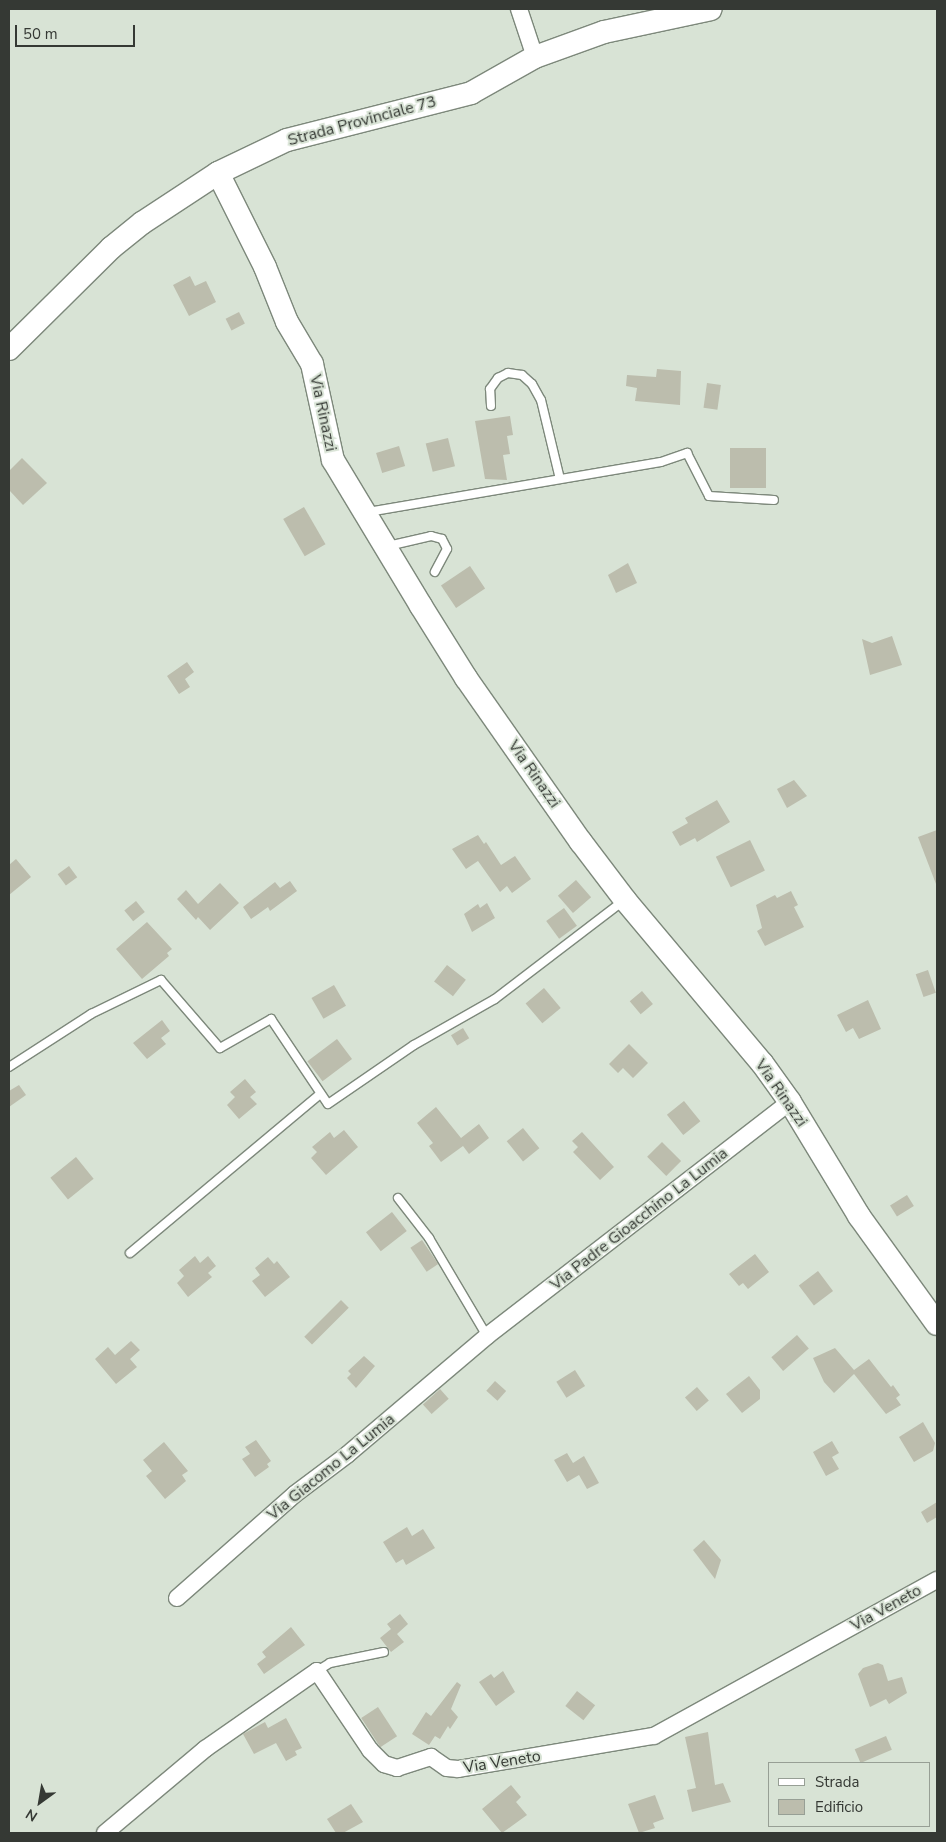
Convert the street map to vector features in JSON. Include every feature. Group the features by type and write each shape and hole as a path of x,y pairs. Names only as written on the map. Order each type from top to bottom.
{"street":[{"path":"518,9 535,57"},
{"name":"Strada Provinciale 73","path":"9,349 111,248 142,223 218,174 287,140 471,93 535,57 604,32 711,9"},
{"name":"Via Rinazzi","path":"218,174 265,267 288,322 312,364 333,460 466,678 625,900 762,1063 790,1102 860,1216 937,1324"},
{"name":"Via Padre Gioacchino La Lumia","path":"487,1336 790,1102"},
{"name":"Via Giacomo La Lumia","path":"177,1598 295,1494 487,1336"},
{"name":"Via Veneto","path":"317,1671 370,1750 384,1764 397,1768 431,1757 447,1768 458,1769 654,1736 937,1580"},
{"path":"105,1833 205,1749 317,1671"}],"lane":[{"path":"491,406 490,389 498,378 508,373 522,374 532,384 541,400 560,479"},
{"path":"365,513 660,462 687,454 709,496 774,500"},
{"path":"386,547 430,536 442,539 447,549 434,572"},
{"path":"9,1067 91,1014 161,980 220,1048 271,1019 328,1104 414,1045 495,999 625,900"},
{"path":"130,1254 320,1094"},
{"path":"398,1198 429,1238 487,1336"},
{"path":"317,1671 330,1662 384,1652"}],"building":[{"path":"190,276 195,286 206,281 216,302 189,316 173,285"},
{"path":"239,312 245,324 232,330 226,319"},
{"path":"657,369 681,371 680,405 635,401 637,388 626,386 627,375 656,377"},
{"path":"707,383 721,385 717,410 704,408"},
{"path":"510,416 513,435 507,436 510,454 503,455 507,480 485,479 475,421"},
{"path":"448,438 455,466 433,472 426,444"},
{"path":"399,446 405,466 382,473 376,453"},
{"path":"730,448 766,448 766,488 730,488"},
{"path":"22,458 47,483 23,505 9,490 9,471"},
{"path":"304,507 326,544 305,556 283,519"},
{"path":"628,563 637,583 616,593 608,575"},
{"path":"470,566 485,588 456,608 441,586"},
{"path":"892,636 902,665 870,675 862,639 872,643"},
{"path":"187,662 194,672 185,679 190,687 179,694 167,676"},
{"path":"794,780 807,796 787,808 777,789"},
{"path":"717,800 730,822 697,842 695,838 680,846 672,832 688,823 685,818"},
{"path":"937,830 937,884 936,884 918,837"},
{"path":"478,835 484,844 486,842 501,865 515,856 531,879 512,893 507,886 500,892 478,861 466,869 452,849"},
{"path":"750,840 765,871 731,887 716,857"},
{"path":"16,859 31,877 9,895 9,865"},
{"path":"69,866 77,877 66,886 58,874"},
{"path":"576,880 591,897 573,913 558,896"},
{"path":"290,881 297,891 270,911 268,907 251,919 243,907 275,882 280,888"},
{"path":"220,883 239,903 210,930 198,917 196,920 177,899 186,890 198,904"},
{"path":"791,891 798,905 794,907 804,927 765,946 757,931 762,928 756,905 775,895 777,898"},
{"path":"136,901 145,912 133,921 124,910"},
{"path":"487,903 495,918 472,932 464,914 478,904 480,908"},
{"path":"564,908 577,926 559,939 546,921"},
{"path":"147,922 172,949 167,953 169,956 142,979 116,949"},
{"path":"447,965 466,980 453,996 434,982"},
{"path":"928,970 936,993 924,997 916,974"},
{"path":"334,985 346,1006 323,1019 311,998"},
{"path":"544,988 561,1008 542,1023 526,1003"},
{"path":"642,991 653,1004 641,1014 630,1001"},
{"path":"868,1000 881,1029 859,1039 853,1028 846,1032 837,1015"},
{"path":"162,1020 170,1031 161,1038 166,1044 147,1059 133,1043"},
{"path":"463,1028 469,1038 457,1045 451,1035"},
{"path":"337,1039 352,1059 322,1081 307,1061"},
{"path":"629,1044 648,1063 633,1078 623,1068 618,1073 609,1064"},
{"path":"245,1079 256,1092 250,1097 257,1104 239,1119 227,1105 235,1097 230,1092"},
{"path":"19,1085 26,1095 9,1107 9,1091"},
{"path":"684,1101 700,1121 683,1135 667,1115"},
{"path":"436,1107 461,1138 479,1124 489,1138 469,1154 463,1146 441,1162 429,1146 433,1143 417,1123"},
{"path":"523,1128 539,1148 523,1161 507,1141"},
{"path":"344,1130 358,1147 326,1175 311,1158 317,1152 312,1147 330,1132 334,1138"},
{"path":"582,1132 614,1167 600,1180 573,1152 578,1147 572,1141"},
{"path":"662,1142 681,1161 666,1176 647,1157"},
{"path":"76,1157 94,1179 68,1200 50,1178"},
{"path":"907,1195 914,1206 897,1217 890,1206"},
{"path":"392,1212 407,1231 381,1251 366,1232"},
{"path":"422,1240 438,1264 427,1272 410,1248"},
{"path":"755,1254 769,1272 748,1289 743,1283 739,1286 729,1274"},
{"path":"195,1256 200,1263 208,1256 216,1266 208,1273 212,1277 188,1297 177,1283 184,1276 179,1270"},
{"path":"268,1257 274,1264 277,1261 290,1277 265,1297 252,1281 260,1275 255,1268"},
{"path":"818,1271 833,1291 814,1305 799,1285"},
{"path":"341,1300 349,1308 312,1345 304,1337"},
{"path":"797,1335 809,1349 783,1371 771,1357"},
{"path":"131,1341 140,1350 130,1359 137,1367 116,1384 95,1359 108,1347 115,1355"},
{"path":"835,1348 854,1370 869,1359 891,1387 893,1385 900,1395 896,1398 901,1405 886,1414 854,1374 834,1393 824,1382 813,1358"},
{"path":"364,1356 375,1366 356,1388 347,1378 351,1374 348,1371"},
{"path":"575,1370 585,1386 566,1398 556,1382"},
{"path":"749,1376 760,1390 760,1399 742,1413 726,1394"},
{"path":"495,1381 506,1391 497,1401 486,1391"},
{"path":"697,1387 709,1401 697,1411 685,1397"},
{"path":"440,1389 449,1399 432,1414 423,1404"},
{"path":"923,1422 935,1443 933,1451 914,1462 899,1437"},
{"path":"256,1440 271,1461 267,1464 269,1467 255,1477 242,1459 250,1454 245,1447"},
{"path":"832,1441 839,1453 832,1457 839,1469 826,1476 813,1452"},
{"path":"164,1442 188,1471 182,1475 186,1481 165,1499 146,1476 152,1471 143,1460"},
{"path":"567,1453 573,1463 584,1456 599,1483 587,1489 579,1475 567,1482 554,1460"},
{"path":"937,1502 937,1517 927,1523 921,1512"},
{"path":"407,1527 412,1536 423,1529 435,1548 406,1565 403,1559 396,1563 383,1542"},
{"path":"704,1540 721,1560 715,1579 693,1550"},
{"path":"400,1614 408,1624 397,1634 404,1642 391,1652 380,1638 391,1629 387,1624"},
{"path":"291,1627 305,1645 264,1674 257,1664 266,1657 262,1652"},
{"path":"878,1663 883,1665 888,1681 902,1677 907,1693 889,1704 886,1699 870,1707 858,1674 863,1668"},
{"path":"503,1671 515,1692 496,1706 479,1682 491,1674 494,1678"},
{"path":"457,1682 461,1685 451,1709 458,1717 450,1729 448,1726 440,1739 435,1736 429,1745 412,1734 426,1712 431,1716"},
{"path":"577,1691 595,1705 583,1720 565,1706"},
{"path":"378,1707 397,1736 380,1747 361,1718"},
{"path":"286,1718 302,1748 295,1751 297,1755 286,1761 276,1743 254,1754 243,1734 265,1722 268,1728"},
{"path":"708,1732 715,1785 723,1783 731,1802 692,1812 687,1790 696,1788 685,1737"},
{"path":"886,1736 892,1750 860,1762 855,1749"},
{"path":"511,1785 521,1797 516,1802 527,1815 502,1833 482,1809"},
{"path":"655,1795 664,1819 653,1823 655,1828 639,1833 628,1804"},
{"path":"351,1804 363,1822 343,1833 336,1833 327,1819"}]}
